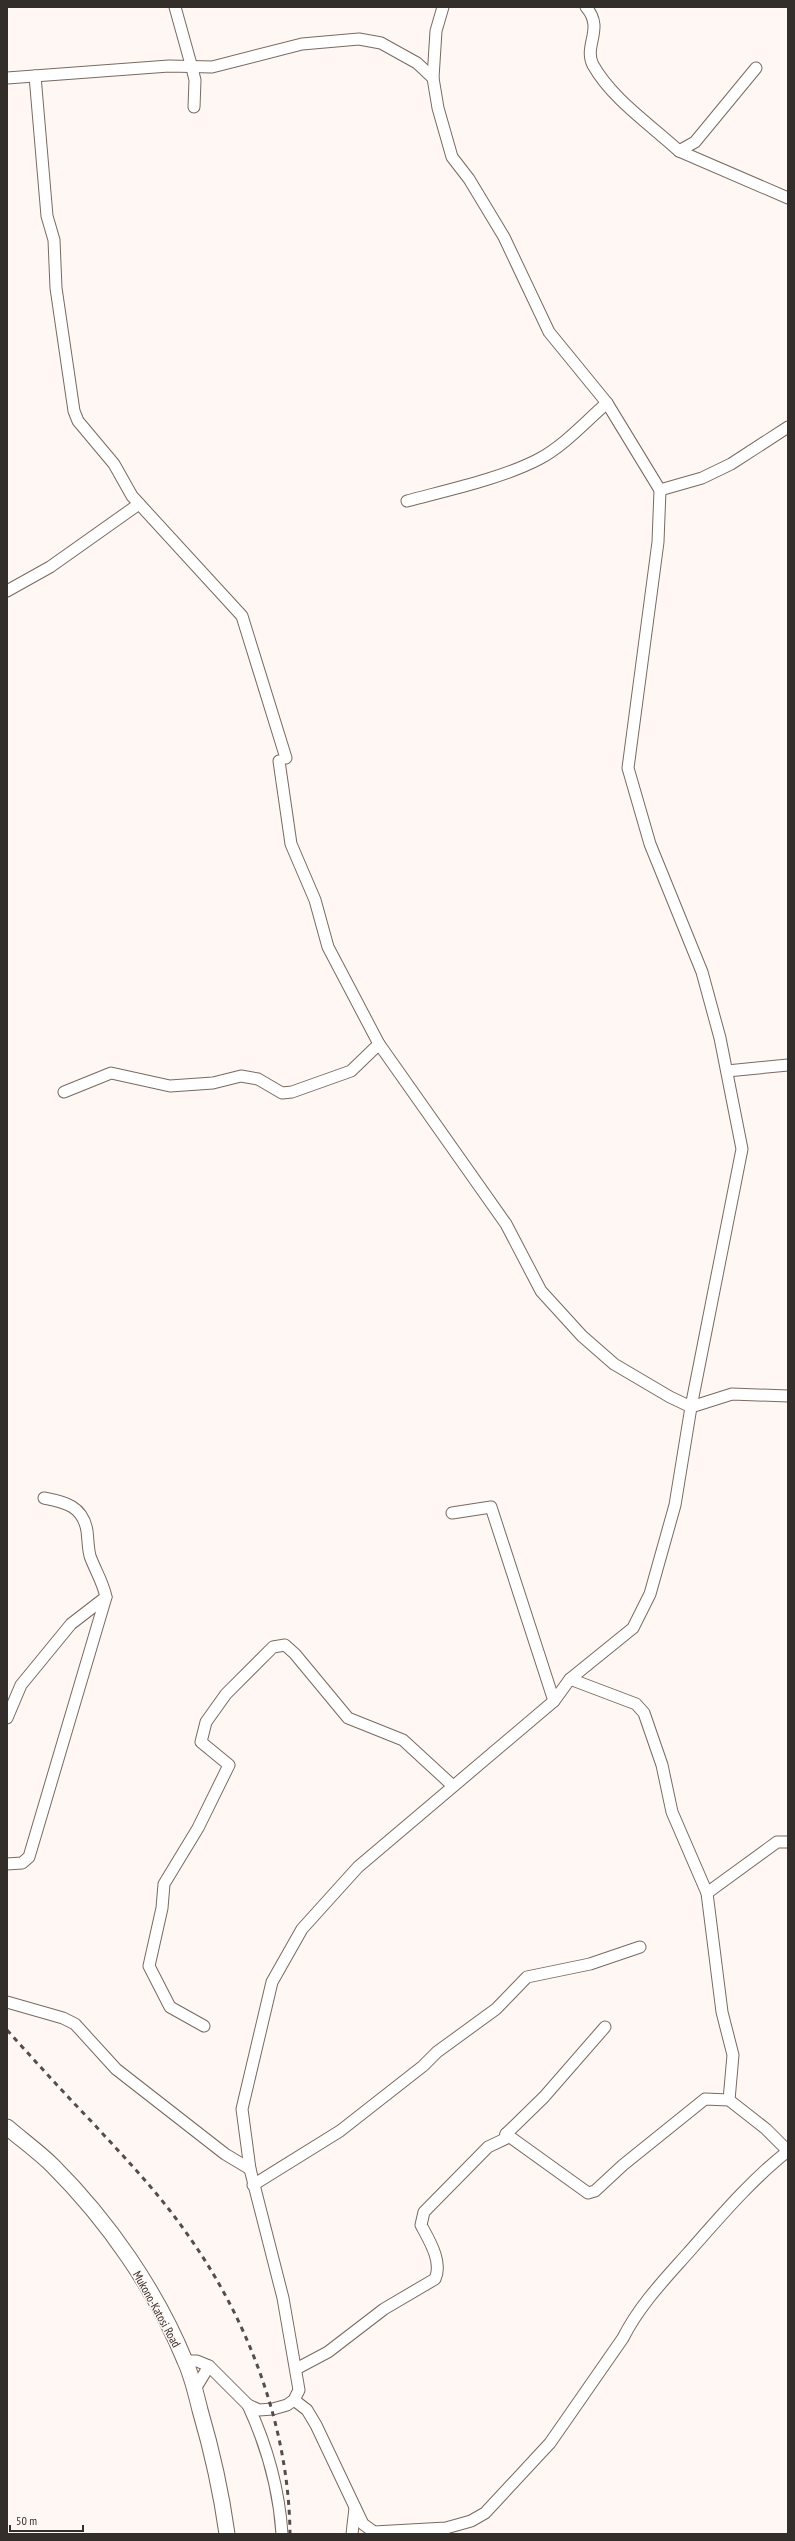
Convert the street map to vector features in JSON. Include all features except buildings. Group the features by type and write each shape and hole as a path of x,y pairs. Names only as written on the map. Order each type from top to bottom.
{"main road":[{"name":"Mukono-Katosi Road","path":"7,2127 53,2166 95,2212 136,2270 162,2313 186,2361 217,2468 227,2534"}],"street":[{"path":"175,7 195,80 194,107"},
{"path":"186,2361 197,2361 209,2366 248,2405 259,2410 273,2409 294,2400 299,2390 283,2298 253,2185 242,2109 272,1982 302,1929 353,1873 554,1701 570,1679 633,1628 650,1594 675,1505 691,1407 742,1150 727,1071 702,972 650,844 628,768 658,542 660,490 607,402 549,332 504,237 469,179 452,157 438,108 433,78 436,31 443,7"},
{"path":"586,7 591,13 595,26 591,42 592,63 614,92 679,151 788,198"},
{"path":"7,78 169,66 212,68 302,44 359,38 381,43 417,63 433,78"},
{"path":"679,151 695,142 756,68"},
{"path":"35,76 47,216 54,240 56,288 74,411 78,421 114,464 139,504 242,616 282,760 291,844 315,900 328,947 379,1044 506,1224 540,1291 582,1336 614,1364 670,1397 691,1407 732,1394 788,1396"},
{"path":"408,501 486,478 539,459 564,441 607,402"},
{"path":"660,490 708,475 731,464 788,427"},
{"path":"7,591 50,567 139,504"},
{"path":"64,1092 111,1073 170,1086 214,1084 241,1076 258,1079 282,1093 292,1092 351,1071 379,1044"},
{"path":"727,1071 788,1065"},
{"path":"7,1864 22,1863 29,1857 106,1597 102,1581 90,1556 87,1529 80,1513 70,1503 44,1498"},
{"path":"452,1513 491,1507 554,1701"},
{"path":"7,1718 21,1685 71,1624 106,1597"},
{"path":"204,2026 170,2007 148,1966 162,1908 164,1884 198,1828 229,1765 201,1742 206,1722 226,1694 273,1647 285,1645 295,1654 348,1718 403,1740 453,1786"},
{"path":"570,1679 636,1704 644,1713 662,1765 672,1812 707,1893 722,2012 733,2055 729,2100"},
{"path":"707,1893 777,1842 788,1842"},
{"path":"253,2185 340,2131 424,2066 437,2052 496,2009 526,1977 590,1964 640,1947"},
{"path":"7,2002 63,2018 75,2024 116,2069 225,2154 250,2169"},
{"path":"506,2134 544,2097 605,2027"},
{"path":"294,2400 307,2410 316,2424 363,2524 374,2532 458,2526 485,2513 550,2443 623,2338 632,2320 657,2288 727,2209 788,2151 766,2129 729,2100 705,2099 623,2165 595,2191 588,2193 506,2134"},
{"path":"296,2369 328,2352 384,2309 435,2279 439,2271 432,2244 421,2225 424,2212 488,2147 509,2137 506,2134"},
{"path":"194,2389 209,2366"},
{"path":"248,2405 264,2443 275,2482 282,2534"},
{"path":"352,2534 356,2508"}],"railway":[{"path":"7,2030 152,2188 185,2231 208,2265 228,2300 246,2337 261,2375 273,2414 282,2454 288,2494 290,2534"}]}
